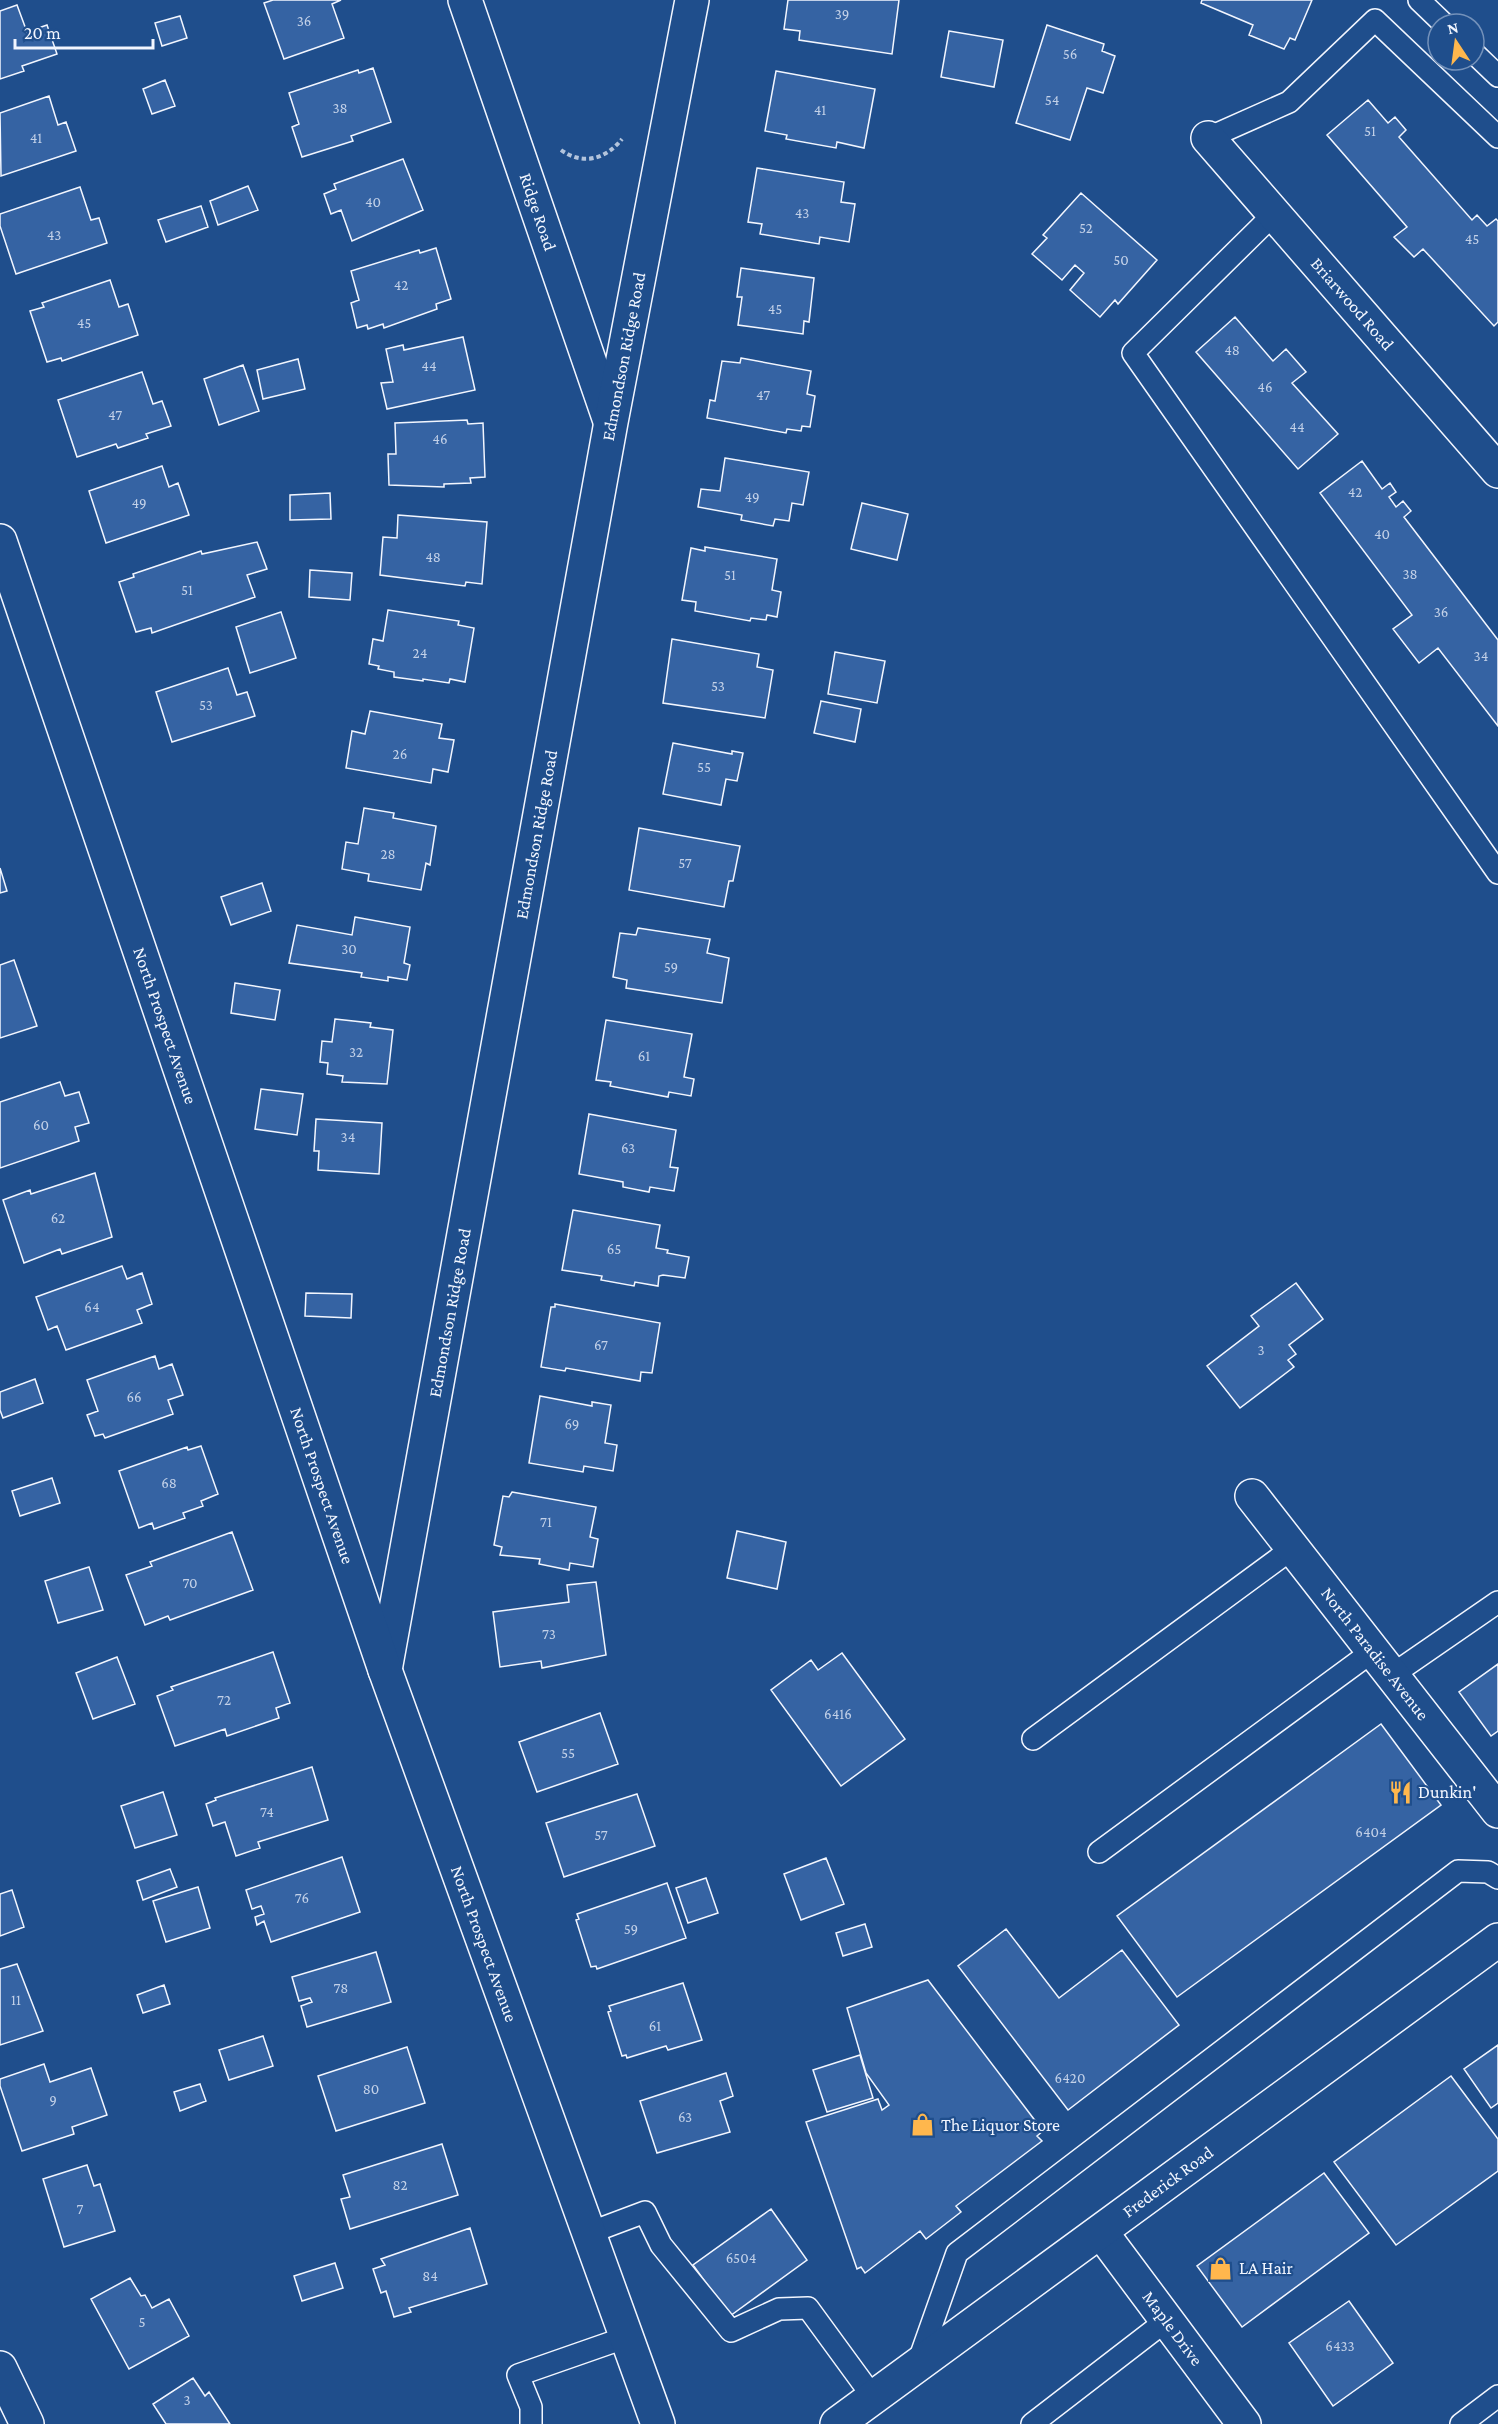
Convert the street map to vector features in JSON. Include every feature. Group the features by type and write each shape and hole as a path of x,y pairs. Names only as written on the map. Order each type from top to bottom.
{"street":[{"name":"Ridge Road","path":"465,0 611,422"},
{"name":"Edmondson Ridge Road","path":"385,1670 611,422 692,0"},
{"name":"Briarwood Road","path":"1208,138 1498,471"},
{"name":"North Prospect Avenue","path":"0,541 385,1670 658,2424"},
{"name":"North Paradise Avenue","path":"1252,1496 1498,1811"},
{"name":"Frederick Road","path":"837,2424 1498,1940"},
{"name":"Maple Drive","path":"1101,2232 1244,2424"},
{"path":"0,2368 27,2424"}],"lane":[{"path":"1419,0 1432,12"},
{"path":"1208,138 1289,102 1375,20 1498,137"},
{"path":"1486,64 1498,76"},
{"path":"1274,214 1133,353 1498,873"},
{"path":"1033,1739 1293,1548"},
{"path":"1099,1852 1382,1663 1498,1602"},
{"path":"918,2364 957,2253 1458,1870 1488,1872 1498,1878"},
{"path":"589,2233 645,2212 661,2245 731,2331 779,2309 808,2308 873,2397"},
{"path":"1032,2424 1167,2320"},
{"path":"531,2424 531,2408 518,2375 627,2337"},
{"path":"1461,2424 1498,2396"}],"path":[{"path":"554,142 570,157 591,160 612,151 624,134"}],"building":[{"path":"273,0 341,0 332,4 344,38 284,59 264,3"},
{"path":"788,0 899,0 892,54 799,40 800,31 784,29"},
{"path":"1202,0 1312,0 1295,40 1290,38 1284,49 1249,35 1253,25 1201,3"},
{"path":"17,5 27,32 47,25 57,54 22,66 24,71 0,79 0,11"},
{"path":"180,16 187,38 162,46 155,23"},
{"path":"1047,25 1104,44 1102,51 1115,56 1103,93 1087,88 1070,140 1016,123"},
{"path":"949,31 1003,40 994,87 941,77"},
{"path":"373,68 391,122 351,136 353,141 302,157 292,127 299,124 289,93 358,70 359,73"},
{"path":"776,71 875,89 864,148 837,142 836,148 786,139 787,135 765,131"},
{"path":"165,80 175,106 152,114 143,89"},
{"path":"49,96 58,125 66,122 76,151 1,176 0,113"},
{"path":"1368,100 1388,123 1395,117 1406,130 1399,137 1472,220 1477,215 1487,226 1496,219 1498,221 1498,322 1494,326 1423,249 1414,257 1394,237 1407,227 1327,135"},
{"path":"403,159 423,210 352,241 341,210 331,214 324,194 336,189 334,184"},
{"path":"757,168 844,182 841,202 855,204 849,242 820,237 819,244 760,234 762,224 748,222"},
{"path":"248,186 258,210 218,225 210,201"},
{"path":"80,187 91,220 99,218 107,243 16,274 0,226 0,214"},
{"path":"1081,193 1157,260 1118,304 1115,300 1100,317 1070,290 1084,273 1075,265 1062,280 1032,254 1047,238 1043,235"},
{"path":"201,206 208,227 166,242 158,220"},
{"path":"436,248 451,299 436,304 437,309 384,328 383,324 368,329 367,325 357,328 351,303 359,300 351,271 419,250 420,253"},
{"path":"741,268 814,278 809,322 804,321 803,334 738,325 742,297 737,297"},
{"path":"110,280 119,307 128,304 138,335 62,361 61,358 47,362 30,311 44,307 42,303"},
{"path":"1235,317 1273,361 1286,349 1306,372 1292,383 1338,434 1298,469 1196,352"},
{"path":"463,337 475,390 387,409 381,383 393,382 386,349 403,345 404,350"},
{"path":"741,358 811,371 807,394 815,396 810,427 802,426 801,431 787,429 786,433 707,418 710,400 715,401 722,361 740,363"},
{"path":"298,359 305,389 263,399 257,370"},
{"path":"243,365 259,411 219,425 204,379"},
{"path":"142,372 153,404 162,401 171,426 146,434 148,438 118,448 116,444 77,457 58,400"},
{"path":"467,420 468,424 483,423 485,477 470,478 471,483 444,484 444,487 389,485 388,454 396,454 395,423"},
{"path":"725,458 809,472 803,505 792,503 789,521 775,519 773,526 741,520 742,515 698,507 701,489 720,491"},
{"path":"1362,461 1382,489 1390,483 1396,492 1389,497 1396,507 1403,501 1411,511 1404,517 1498,640 1498,726 1438,648 1419,663 1393,629 1412,615 1320,493"},
{"path":"162,466 169,487 178,483 189,515 106,543 89,491"},
{"path":"330,493 331,519 290,520 290,495"},
{"path":"862,503 908,514 897,560 851,549"},
{"path":"398,515 487,522 482,584 466,582 465,586 380,575 383,537 397,538"},
{"path":"257,542 267,569 247,575 255,597 152,633 151,628 136,632 119,582 134,577 133,574 201,551 202,554"},
{"path":"705,547 777,559 772,590 781,592 777,617 767,615 766,620 751,618 750,621 695,611 696,602 682,600 691,548 705,551"},
{"path":"310,570 352,573 350,600 309,597"},
{"path":"388,610 459,621 458,625 474,628 465,682 450,679 449,683 394,677 394,672 378,669 379,666 369,664 373,639 383,641"},
{"path":"281,612 296,658 250,673 236,627"},
{"path":"672,639 759,654 757,667 773,670 765,718 663,703"},
{"path":"835,652 885,661 877,703 828,694"},
{"path":"228,668 237,695 247,692 255,716 172,742 156,692"},
{"path":"821,701 861,709 855,742 814,733"},
{"path":"370,711 442,724 439,738 454,740 448,772 433,769 431,783 346,768 352,731 365,734"},
{"path":"673,743 732,754 732,751 743,753 737,781 726,779 721,805 663,794"},
{"path":"364,808 394,813 393,818 436,826 430,865 426,863 421,890 368,881 369,874 342,869 346,842 358,844"},
{"path":"639,828 740,846 733,881 729,881 724,907 629,890"},
{"path":"0,868 7,891 0,893"},
{"path":"262,883 271,911 231,925 221,897"},
{"path":"355,917 410,927 404,963 410,965 407,980 388,977 388,981 361,977 362,973 289,963 297,925 352,935"},
{"path":"638,928 710,939 707,953 729,958 722,1003 626,988 627,980 613,977 620,933 636,935"},
{"path":"14,960 37,1026 0,1038 0,965"},
{"path":"235,983 280,990 275,1020 231,1013"},
{"path":"335,1019 371,1023 370,1027 393,1030 387,1084 342,1082 343,1076 327,1074 328,1063 320,1062 322,1041 332,1042"},
{"path":"606,1020 692,1034 684,1077 694,1079 691,1096 669,1092 668,1097 610,1086 611,1082 596,1080"},
{"path":"60,1082 65,1096 79,1092 89,1123 75,1127 79,1141 0,1168 0,1102"},
{"path":"261,1089 303,1094 297,1135 255,1129"},
{"path":"589,1114 676,1130 670,1167 678,1168 674,1191 650,1187 649,1192 623,1187 623,1182 579,1174"},
{"path":"316,1119 382,1123 379,1174 318,1170 319,1151 314,1151"},
{"path":"95,1173 112,1237 62,1254 60,1249 24,1263 3,1200 30,1190 31,1194"},
{"path":"573,1210 660,1225 656,1248 668,1250 667,1253 689,1257 685,1278 663,1275 659,1276 658,1286 635,1282 634,1286 601,1280 602,1276 562,1270"},
{"path":"122,1266 127,1279 142,1273 152,1304 137,1310 142,1323 66,1350 57,1326 48,1330 36,1297"},
{"path":"1296,1283 1323,1319 1289,1345 1296,1354 1288,1360 1294,1367 1240,1408 1207,1366 1259,1326 1251,1316"},
{"path":"306,1293 352,1294 351,1318 305,1316"},
{"path":"555,1304 660,1323 652,1373 641,1372 640,1381 566,1368 565,1371 541,1367 551,1307 555,1307"},
{"path":"155,1356 159,1369 172,1364 183,1395 168,1400 173,1414 105,1438 103,1434 95,1436 87,1415 98,1411 87,1380"},
{"path":"35,1379 43,1403 3,1418 0,1410 0,1392"},
{"path":"540,1396 592,1406 592,1402 611,1405 605,1443 617,1445 613,1471 584,1466 583,1472 529,1463"},
{"path":"201,1446 218,1494 201,1501 203,1506 183,1513 185,1518 154,1529 152,1523 139,1528 119,1471 187,1447 188,1450"},
{"path":"52,1478 60,1503 20,1516 12,1491"},
{"path":"512,1492 596,1507 590,1537 598,1539 593,1567 570,1563 569,1570 539,1564 540,1559 500,1555 502,1547 494,1545 503,1496 509,1497"},
{"path":"737,1531 786,1542 777,1589 727,1578"},
{"path":"232,1532 253,1590 170,1620 168,1616 145,1625 126,1575 152,1566 150,1562"},
{"path":"89,1567 103,1610 58,1623 45,1581"},
{"path":"596,1582 606,1655 542,1668 541,1661 500,1667 493,1612 569,1602 567,1585"},
{"path":"273,1652 290,1703 276,1708 279,1718 227,1736 225,1729 175,1746 157,1696 173,1690 171,1687"},
{"path":"842,1653 905,1739 841,1786 771,1690 811,1660 818,1670"},
{"path":"117,1657 135,1704 93,1719 76,1673"},
{"path":"1498,1664 1498,1731 1491,1736 1459,1692"},
{"path":"600,1713 618,1764 537,1792 519,1742"},
{"path":"1381,1724 1441,1805 1177,1997 1117,1916"},
{"path":"312,1767 328,1820 258,1842 260,1848 236,1856 225,1822 213,1826 206,1804 216,1800 215,1798"},
{"path":"163,1792 177,1835 135,1848 121,1806"},
{"path":"637,1794 655,1846 564,1877 546,1823"},
{"path":"342,1857 360,1912 271,1942 264,1921 257,1925 255,1917 264,1914 261,1906 252,1909 246,1890"},
{"path":"826,1858 844,1904 801,1920 784,1874"},
{"path":"170,1869 177,1887 143,1900 137,1881"},
{"path":"706,1878 718,1913 688,1923 676,1888"},
{"path":"667,1883 686,1938 597,1969 596,1966 591,1967 576,1920 579,1919 577,1914"},
{"path":"198,1887 210,1928 166,1942 153,1901"},
{"path":"12,1890 24,1927 0,1936 0,1894"},
{"path":"865,1924 872,1947 843,1956 836,1933"},
{"path":"1006,1929 1059,1998 1122,1950 1179,2025 1068,2110 958,1966"},
{"path":"376,1952 391,2002 307,2027 301,2006 312,2002 310,1998 299,2001 292,1977"},
{"path":"17,1964 43,2031 0,2045 0,1969"},
{"name":"The Liquor Store","path":"928,1980 1043,2131 1037,2136 1042,2141 956,2206 961,2212 926,2239 920,2231 865,2273 861,2267 857,2269 806,2122 878,2099 882,2110 889,2105 866,2073 847,2008"},
{"path":"683,1983 702,2040 668,2050 666,2046 627,2058 626,2055 622,2056 608,2012 611,2011 609,2006"},
{"path":"164,1985 170,2004 143,2013 137,1995"},
{"path":"263,2036 273,2066 229,2080 219,2050"},
{"path":"1498,2045 1498,2103 1491,2108 1464,2069"},
{"path":"407,2047 425,2103 336,2131 318,2076"},
{"path":"860,2055 873,2098 827,2112 813,2070"},
{"path":"44,2064 50,2082 91,2068 107,2115 72,2127 74,2134 22,2151 0,2086 0,2079"},
{"path":"726,2073 733,2096 720,2101 730,2132 657,2153 640,2101"},
{"path":"1451,2076 1498,2139 1498,2171 1396,2245 1334,2162"},
{"path":"200,2084 206,2101 180,2111 174,2092"},
{"path":"442,2144 458,2195 350,2229 341,2199 350,2197 343,2175"},
{"path":"87,2165 94,2186 100,2184 115,2231 64,2247 43,2179"},
{"path":"1324,2173 1369,2233 1242,2327 1197,2266"},
{"path":"771,2209 807,2260 730,2316 693,2265"},
{"path":"470,2228 487,2284 409,2308 411,2312 394,2317 386,2291 381,2293 373,2269 385,2265 381,2259"},
{"path":"335,2263 343,2288 302,2301 294,2276"},
{"path":"130,2278 141,2296 145,2295 152,2308 169,2299 189,2336 129,2369 91,2299"},
{"path":"1349,2301 1393,2363 1333,2406 1289,2343"},
{"path":"193,2378 205,2396 209,2392 230,2424 166,2424 153,2404"}],"place":[{"name":"Dunkin'","path":"1400,1792"},
{"name":"The Liquor Store","path":"923,2125"},
{"name":"LA Hair","path":"1221,2268"}]}
